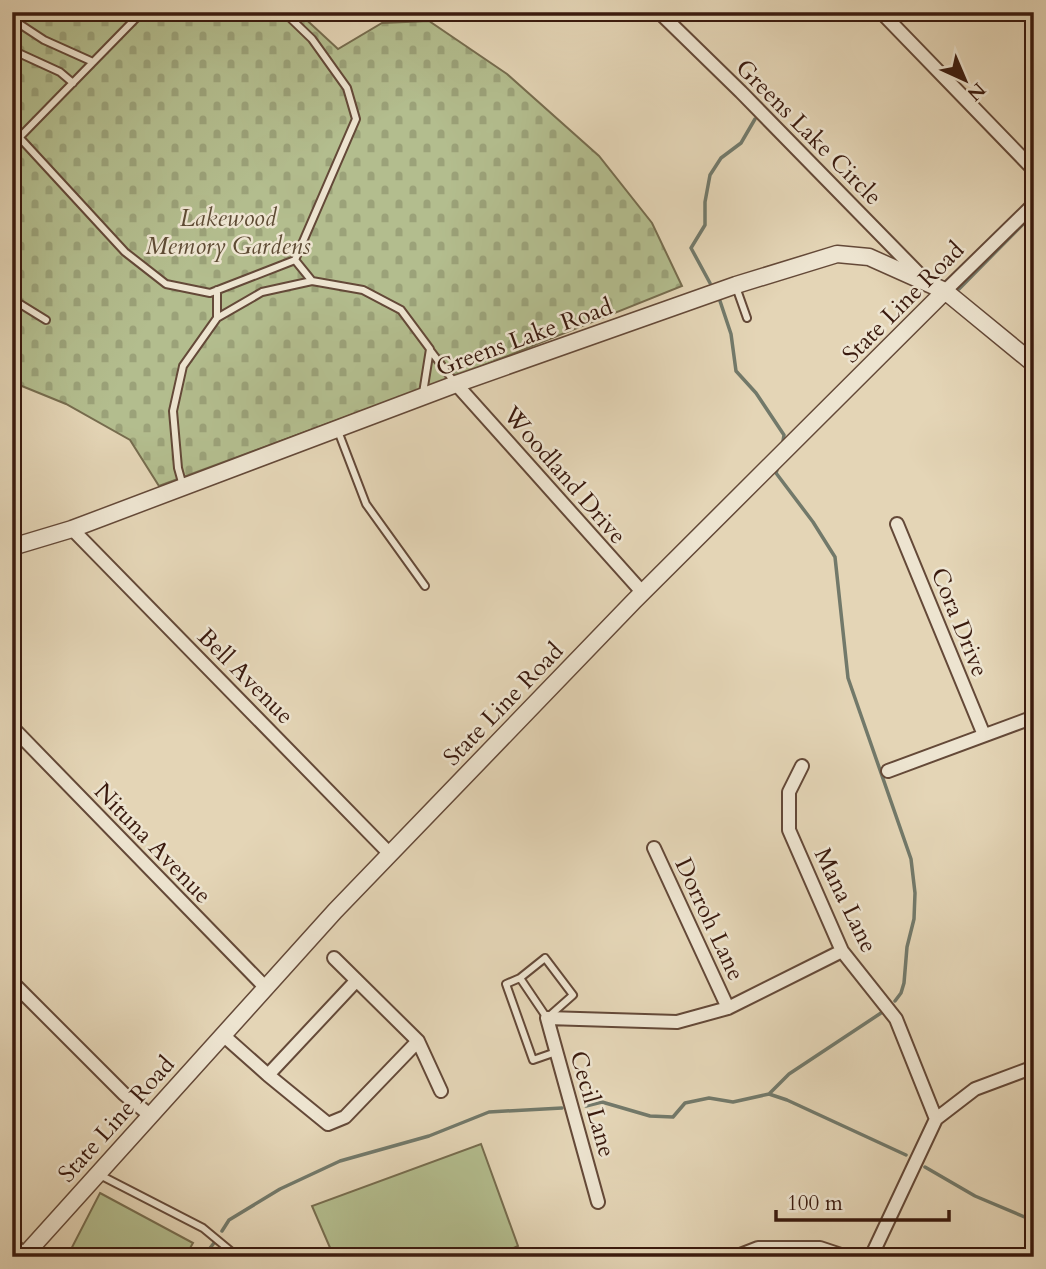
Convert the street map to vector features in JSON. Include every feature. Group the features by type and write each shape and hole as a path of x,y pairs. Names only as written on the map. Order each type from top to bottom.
{"street":[{"name":"Greens Lake Circle","path":"659,12 928,283"},
{"path":"881,12 1034,170"},
{"name":"State Line Road","path":"23,1256 265,987 390,854 643,593 1034,204"},
{"name":"Greens Lake Road","path":"12,547 72,529 456,384 736,285 837,254 869,257 945,291 1034,364"},
{"name":"Woodland Drive","path":"456,384 643,593"},
{"name":"Cora Drive","path":"897,524 984,735"},
{"name":"Bell Avenue","path":"72,529 390,854"},
{"path":"888,771 1034,717"},
{"name":"Nituna Avenue","path":"13,729 265,987"},
{"name":"Mana Lane","path":"802,766 789,792 789,831 842,951 896,1020 936,1119"},
{"name":"Dorroh Lane","path":"654,848 728,1008"},
{"path":"547,1018 677,1021 728,1008 842,951"},
{"path":"334,958 418,1041 441,1091"},
{"path":"268,1075 356,981"},
{"path":"12,982 124,1094 151,1116"},
{"name":"Cecil Lane","path":"547,1018 598,1202"},
{"path":"223,1035 328,1124 345,1117 418,1041"},
{"path":"871,1257 936,1119 975,1089 1034,1068"},
{"path":"12,1243 23,1256"},
{"path":"735,1257 758,1248 820,1248 847,1257"}],"lane":[{"path":"12,145 142,12"},
{"path":"19,138 125,253 166,284 210,293 295,260 356,119 347,88 312,39 284,12"},
{"path":"12,19 44,40 93,62"},
{"path":"12,50 61,72 73,83"},
{"path":"295,260 312,281"},
{"path":"183,486 178,468 173,411 183,366 217,318 262,292 312,281 363,290 401,310 456,384"},
{"path":"736,285 747,318"},
{"path":"217,290 217,318"},
{"path":"12,299 46,320"},
{"path":"422,399 430,349"},
{"path":"338,430 366,504 425,586"},
{"path":"520,978 547,1018 573,995 545,958 520,978 506,984 533,1060 556,1052"},
{"path":"97,1174 203,1228 237,1257"}],"green space":[{"name":"Lakewood Memory Gardens","path":"12,12 298,12 338,49 382,23 429,21 507,74 599,156 652,223 682,286 465,373 159,486 130,440 66,404 12,382"},
{"path":"481,1144 518,1246 494,1257 334,1257 312,1206"},
{"path":"100,1193 193,1243 185,1257 67,1257"}],"waterway":[{"path":"785,12 785,17"},
{"path":"710,283 691,248 705,225 705,202 710,175 721,158 741,143 755,119"},
{"path":"959,289 1034,213"},
{"path":"720,301 731,334 736,371 756,393 784,435 783,441"},
{"path":"777,470 776,473 813,522 835,557 848,678 911,859 915,893 914,919 907,947 904,983 895,1001"},
{"path":"769,1094 789,1074 881,1013"},
{"path":"586,1106 602,1102 650,1116 673,1117 685,1103 709,1098 733,1102 769,1094 906,1155"},
{"path":"222,1231 229,1220 280,1189 340,1161 429,1136 489,1112 562,1108"},
{"path":"925,1167 975,1196 1034,1221"},
{"path":"203,1257 214,1243"}]}
